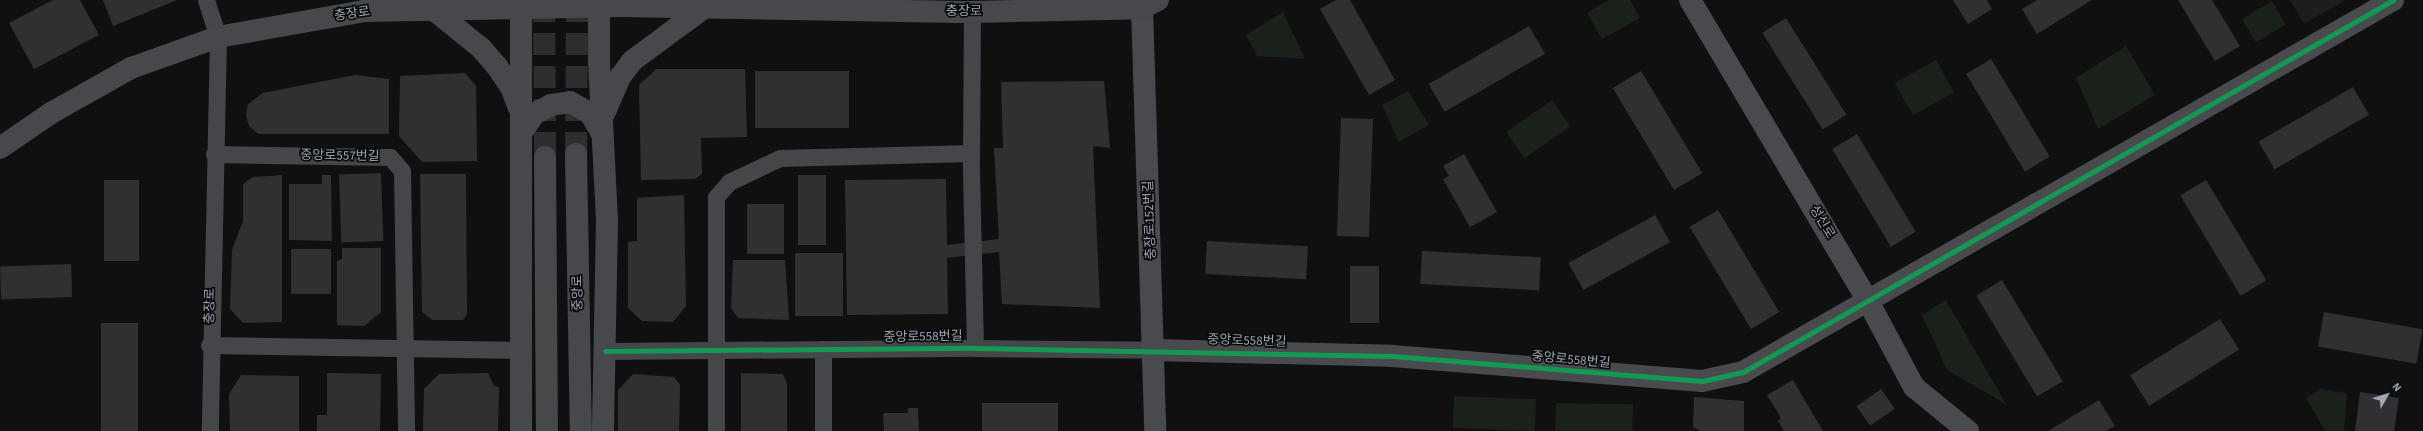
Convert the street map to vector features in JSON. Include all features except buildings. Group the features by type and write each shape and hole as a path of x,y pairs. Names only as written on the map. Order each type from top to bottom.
{"main road":[{"name":"충장로","path":"0,148 52,113 130,68 218,37 362,6 599,3 696,4 972,12 1150,4"},
{"path":"599,3 606,221 603,431"},
{"path":"521,4 521,431"},
{"path":"603,128 620,77 632,61 696,4"},
{"path":"443,5 496,65 511,87 522,123"},
{"path":"522,123 550,105 570,102 590,113 603,128"},
{"name":"중앙로","path":"576,154 581,431"},
{"path":"545,157 547,431"}],"street":[{"path":"206,0 218,37"},
{"name":"성신로","path":"1690,0 1868,300 1914,387 1968,431"},
{"name":"중앙로558번길","path":"605,351 975,348 1154,350 1392,356 1702,381 1743,372 2393,0"},
{"name":"충장로152번길","path":"1150,4 1155,431"},
{"path":"972,12 971,153 975,348"},
{"name":"충장로","path":"210,431 209,346 218,37"},
{"path":"716,431 714,351 716,196 729,182 780,158 971,153"},
{"name":"중앙로557번길","path":"214,154 390,157 402,171 406,348 406,431"},
{"path":"209,346 521,350"},
{"path":"822,431 823,349"}],"shaded area":[{"path":"1608,0 1630,0 1640,18 1602,39 1587,13"},
{"path":"2290,0 2346,0 2304,24"},
{"path":"2272,1 2286,24 2256,42 2242,19"},
{"path":"1283,12 1305,59 1257,56 1246,35"},
{"path":"2126,46 2155,95 2098,129 2076,78"},
{"path":"1936,60 1954,92 1913,115 1895,83"},
{"path":"1408,91 1429,125 1399,142 1382,105"},
{"path":"1552,100 1570,126 1524,158 1506,132"},
{"path":"1946,300 2006,404 1947,370 1922,315"},
{"path":"2321,389 2347,393 2344,431 2325,431 2306,398"},
{"path":"1454,396 1536,399 1535,431 1453,428"},
{"path":"1556,403 1633,404 1633,431 1556,431"}],"tunnel":[{"path":"544,0 545,157"},
{"path":"576,154 577,0"}],"cycle path":[{"path":"605,351 975,348 1392,356 1702,381 1743,372 2393,0"}]}
